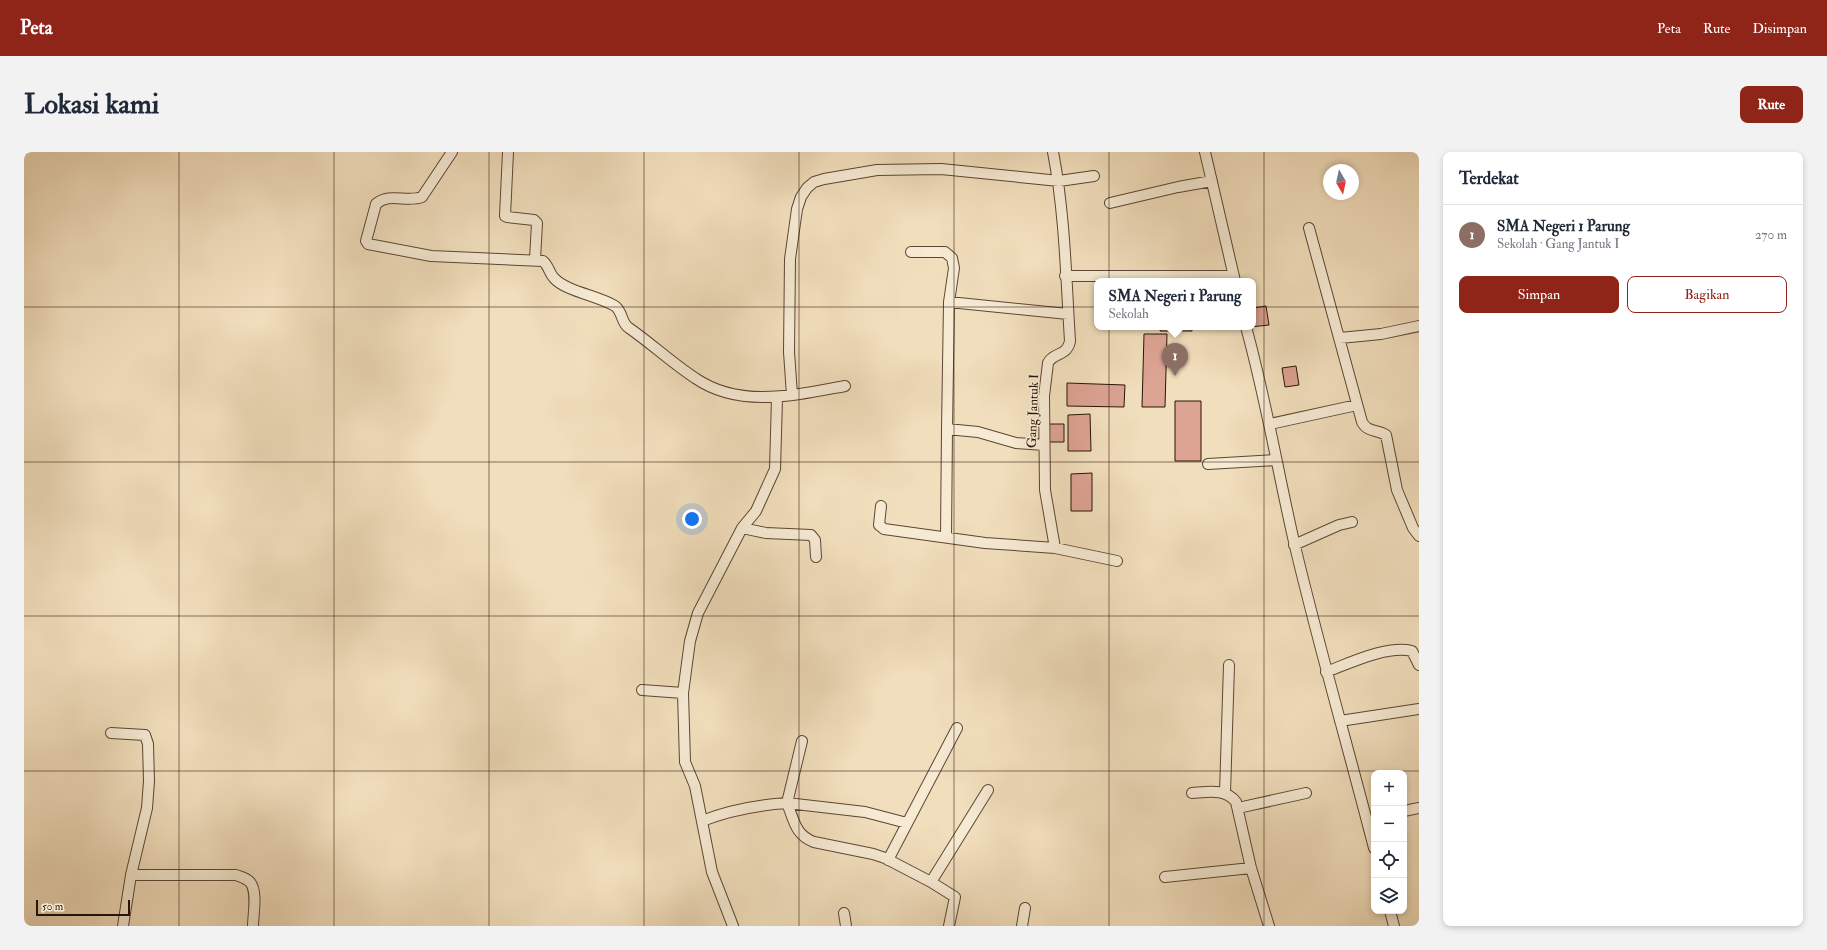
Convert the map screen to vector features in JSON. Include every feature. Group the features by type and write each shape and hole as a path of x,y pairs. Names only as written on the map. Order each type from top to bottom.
{"street":[{"path":"452,152 422,197 405,199 388,198 381,200 376,204 366,241 368,244 431,256 543,261 550,269 554,278 566,286 615,306 621,313 626,326 640,335 694,378 706,385 737,395 776,398 845,386"},
{"path":"508,152 505,216 507,218 534,220 537,223 535,260"},
{"name":"Gang Jantuk I","path":"1053,152 1058,181 1070,341 1069,348 1051,359 1048,364 1044,396 1045,490 1055,548"},
{"path":"1205,152 1234,278"},
{"path":"792,395 789,345 790,259 797,209 801,197 807,188 814,182 877,170 941,169 1058,181 1094,176"},
{"path":"1110,203 1178,187 1212,181"},
{"path":"1309,228 1357,405 1366,428 1386,435 1397,490 1413,528 1419,536"},
{"path":"911,252 940,251 949,255 953,262 954,268 949,302 946,360 946,537"},
{"path":"1065,276 1178,278"},
{"path":"949,302 1068,314"},
{"path":"1340,338 1380,334 1419,326"},
{"path":"1247,330 1270,424 1294,545 1326,672 1370,816 1373,842"},
{"path":"733,926 712,872 693,779 685,762 683,693 690,641 698,613 742,528 756,511 775,469 776,398"},
{"path":"1270,424 1357,405"},
{"path":"947,429 978,432 1016,443 1044,445"},
{"path":"1208,464 1276,460"},
{"path":"881,506 879,524 881,528 985,543 1055,548 1117,561"},
{"path":"1294,545 1339,525 1352,522"},
{"path":"742,528 766,533 811,535 815,540 816,557"},
{"path":"1326,672 1369,656 1406,649 1412,651 1419,665"},
{"path":"1225,793 1229,665"},
{"path":"642,690 683,693"},
{"path":"1340,721 1419,709"},
{"path":"888,860 957,728"},
{"path":"111,733 141,734 148,738 149,781 147,808 131,875 123,926"},
{"path":"802,742 787,803 799,833 806,839 814,842 873,854 931,882 955,897 949,926"},
{"path":"931,882 988,790"},
{"path":"1192,793 1215,792 1225,793 1232,797 1238,808 1251,868 1269,926"},
{"path":"1238,808 1306,793"},
{"path":"702,821 722,813 759,805 787,803 865,812 907,822"},
{"path":"1407,810 1419,808"},
{"path":"1165,877 1251,868"},
{"path":"131,875 236,875 244,878 250,882 254,896 253,926"},
{"path":"1022,926 1025,908"},
{"path":"844,913 846,926"},
{"path":"1391,914 1394,926"}],"path":[{"path":"24,154 28,152"}],"building":[{"path":"1266,306 1269,325 1256,327 1256,308"},
{"path":"1160,330 1192,330 1192,331"},
{"path":"1144,334 1167,334 1165,407 1142,407"},
{"path":"1296,366 1299,385 1285,387 1282,368"},
{"path":"1067,383 1125,385 1124,407 1067,406"},
{"path":"1175,401 1201,401 1201,461 1175,461"},
{"path":"1090,414 1091,451 1068,451 1068,415"},
{"path":"1049,424 1064,424 1064,442 1048,442"},
{"path":"1092,473 1092,511 1071,511 1071,474"}],"place":[{"name":"SMA Negeri 1 Parung","path":"1175,376"}]}
